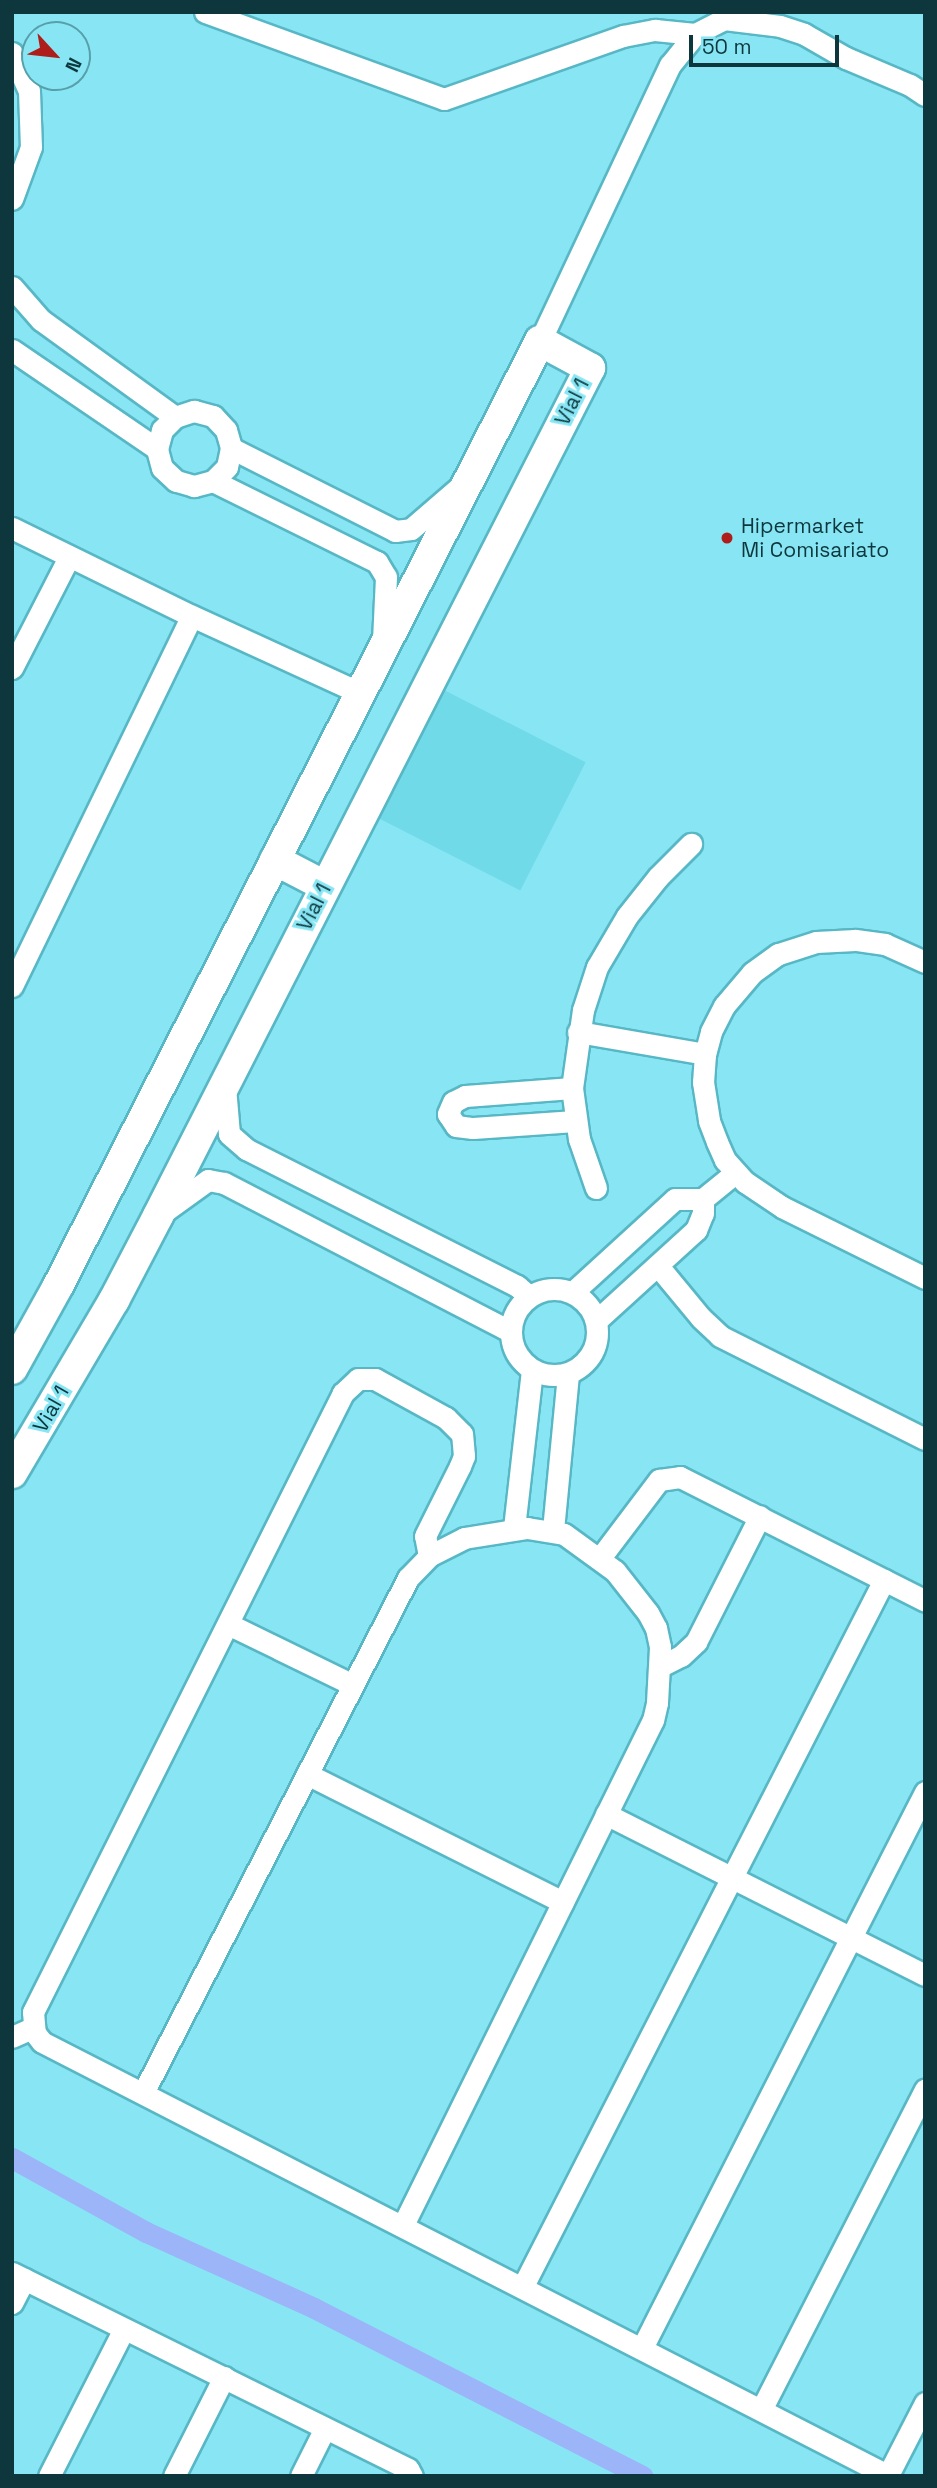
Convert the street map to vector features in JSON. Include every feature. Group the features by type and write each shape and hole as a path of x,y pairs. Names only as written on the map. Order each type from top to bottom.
{"street":[{"path":"205,12 444,99 623,36 655,30 695,34"},
{"path":"12,1369 65,1274 540,341 670,65 695,34 724,19 780,26 804,34 846,58 910,85 925,95"},
{"path":"12,53 30,91 32,147 12,199"},
{"path":"12,287 41,320 176,416"},
{"name":"Vial 1","path":"12,1473 114,1300 158,1216 590,368 540,341"},
{"path":"12,350 157,449"},
{"path":"194,411 213,416 226,430 231,448 227,467 213,481 194,486 176,481 162,468 157,449 162,430 176,416 194,411"},
{"path":"231,448 394,531 411,529 470,478"},
{"path":"213,481 377,562 386,577 383,649"},
{"path":"12,528 192,616 360,693"},
{"path":"12,668 69,557"},
{"path":"12,986 192,616"},
{"path":"596,1188 575,1121 572,1088 578,1032 593,978 611,941 641,896 691,844"},
{"path":"275,860 325,886"},
{"path":"925,962 892,947 855,940 816,942 790,948 765,962 737,988 717,1019 705,1054 703,1082 709,1121 721,1152 735,1173 782,1207 925,1278"},
{"path":"578,1032 705,1054"},
{"path":"225,1086 229,1134 246,1149 517,1286 529,1296"},
{"path":"572,1088 465,1096 453,1102 448,1114 456,1126 473,1128 575,1121"},
{"path":"572,1292 675,1199 703,1199 735,1173"},
{"path":"158,1216 189,1191 208,1180 224,1183 510,1331"},
{"path":"597,1320 696,1230 705,1207 703,1199"},
{"path":"658,1266 701,1318 720,1336 925,1439"},
{"path":"558,1288 572,1292 585,1300 597,1320 597,1342 591,1356 581,1367 568,1374 549,1376 532,1370 520,1360 510,1331 520,1305 529,1296 543,1290 558,1288"},
{"path":"514,1528 532,1370"},
{"path":"553,1530 568,1374"},
{"path":"429,1556 425,1536 464,1456 462,1434 446,1418 399,1392 370,1378 358,1379 343,1393 33,2012 32,2028 42,2042 889,2475 925,2403"},
{"path":"600,1558 660,1479 688,1480 925,1601"},
{"path":"661,1666 681,1656 696,1642 760,1516"},
{"path":"142,2093 408,1578 429,1556 464,1538 514,1528 553,1530 573,1540 600,1558 629,1586 656,1628 661,1666 653,1720 403,2225"},
{"path":"523,2287 884,1580"},
{"path":"228,1623 353,1685"},
{"path":"307,1774 563,1902"},
{"path":"642,2348 925,1792"},
{"path":"606,1814 925,1975"},
{"path":"12,2037 32,2028"},
{"path":"761,2410 925,2089"},
{"path":"12,2303 18,2276 224,2377 324,2430 408,2469 412,2476"},
{"path":"49,2476 124,2329"},
{"path":"174,2476 224,2377"},
{"path":"301,2476 324,2430"}],"shaded area":[{"path":"444,690 586,762 520,890 379,818"}],"waterway":[{"path":"12,2158 146,2232 314,2308 642,2476"}],"place":[{"name":"Hipermarket Mi Comisariato","path":"727,538"}]}
